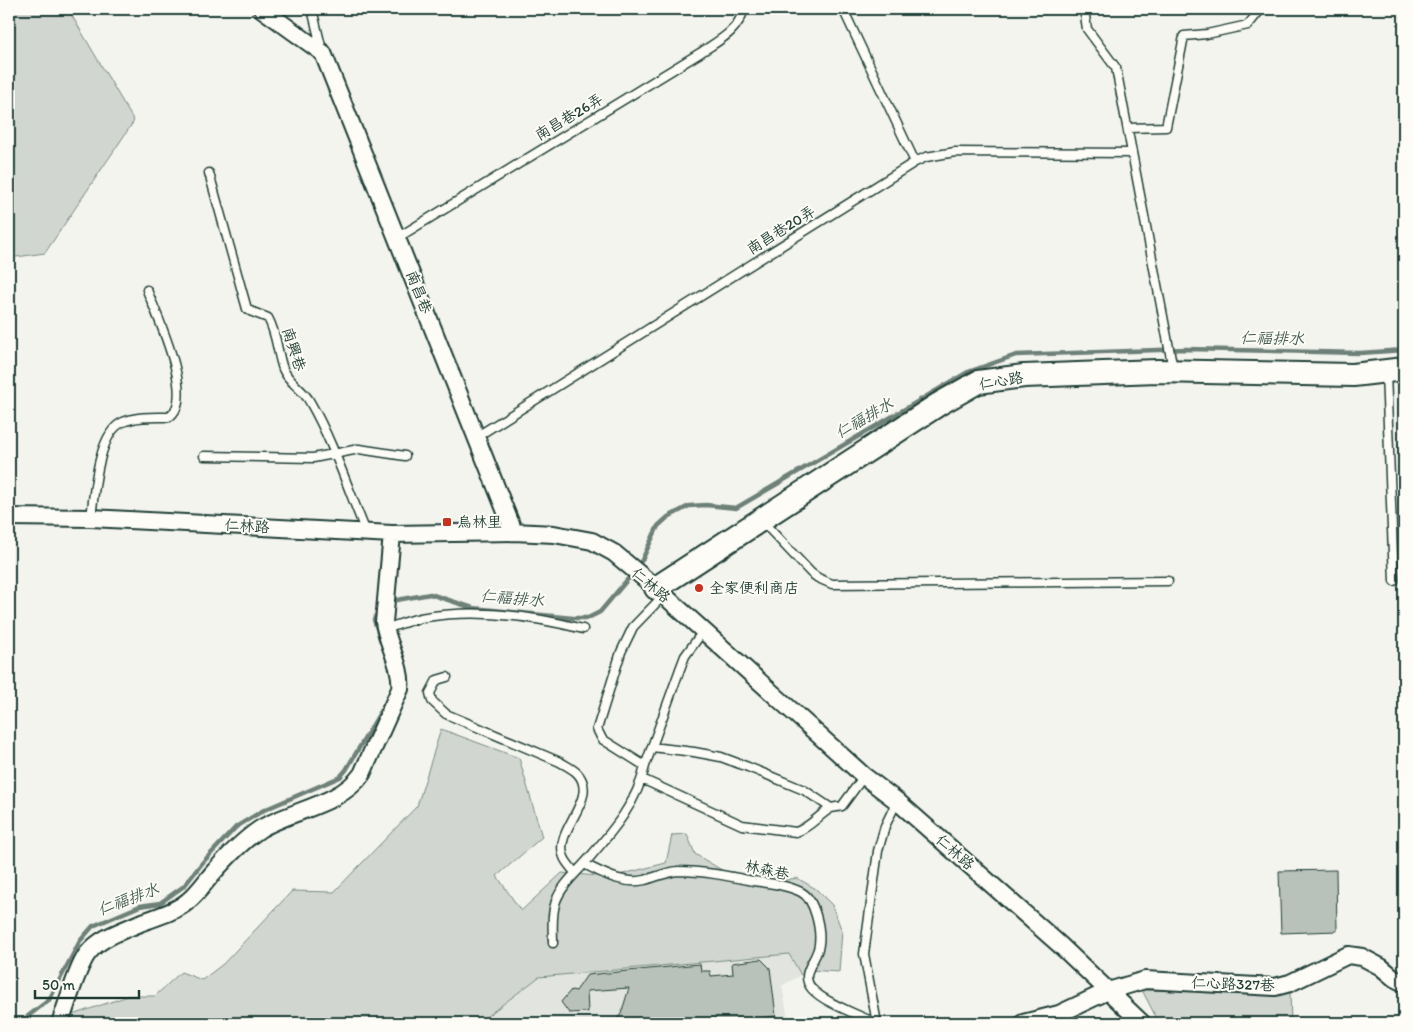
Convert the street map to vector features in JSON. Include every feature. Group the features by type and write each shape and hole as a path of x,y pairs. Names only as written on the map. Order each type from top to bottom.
{"street":[{"path":"262,9 323,53"},
{"name":"南昌巷","path":"323,53 514,532"},
{"name":"仁心路","path":"654,587 939,404 978,382 1172,363 1353,375 1395,370"},
{"name":"仁林路","path":"9,517 91,518 392,534 514,532 554,534 592,541 614,553 704,630 864,776 897,801 1060,945 1142,1023"},
{"path":"60,1023 76,978 88,954 99,944 114,934 170,912 186,903 242,842 261,829 345,792 355,784 362,774 400,689 401,680 384,622 392,534"},
{"name":"仁心路327巷","path":"1023,1023 1059,1014 1108,991 1145,980 1276,987 1290,983 1348,955 1362,957 1382,967 1394,978 1404,983"}],"lane":[{"name":"南昌巷","path":"312,9 323,53"},
{"name":"南昌巷26弄","path":"397,238 700,53 732,31 742,17 744,9"},
{"path":"843,9 915,162"},
{"path":"1084,9 1087,29 1116,68 1172,363"},
{"path":"1128,128 1166,128 1184,36 1207,34 1248,25 1261,9"},
{"name":"南昌巷20弄","path":"476,437 915,162 926,157 955,152 1132,153"},
{"name":"南興巷","path":"209,173 247,309 250,312 268,318 272,325 283,370 290,381 308,399 324,429 366,532"},
{"path":"91,518 103,448 114,429 121,422 134,418 169,416 174,414 178,406 176,367 147,290"},
{"path":"1394,581 1395,370"},
{"path":"204,456 313,458 360,449 405,456"},
{"path":"760,520 811,573 832,584 1168,581"},
{"path":"645,766 602,739 598,735 597,729 621,652 654,587"},
{"path":"385,629 425,617 468,614 522,618 583,629"},
{"path":"553,943 552,915 556,900 575,873 619,823 642,779 685,656 704,630"},
{"path":"447,677 437,680 430,693 432,701 446,714 560,762 577,773 583,785 584,793 566,834 562,849 564,857 575,873"},
{"path":"652,748 694,752 739,764 804,790 831,808"},
{"path":"642,779 742,825 796,832 803,830 831,808 842,806 864,776"},
{"name":"林森巷","path":"876,1023 864,954 878,851 885,826 897,801"},
{"name":"林森巷","path":"584,864 612,878 628,881 643,880 674,872 700,871 786,886 803,893 811,901 816,916 820,943 817,954 807,970 807,980 811,988 820,996 876,1023"}],"shaded area":[{"path":"9,9 68,9 134,121 45,253 9,258"},
{"path":"441,729 519,758 542,837 497,876 521,911 562,873 611,877 666,863 672,835 687,834 695,854 730,875 759,884 797,878 816,889 832,905 842,931 839,972 809,970 801,975 789,954 539,977 478,1023 65,1023 69,1016 128,996 155,996 181,972 202,980 223,964 292,891 334,892 417,806"},
{"path":"789,953 801,975 782,986 789,1023 478,1023 539,977"},
{"path":"1142,990 1290,991 1291,1023 1159,1023"}],"building":[{"path":"1336,870 1337,931 1281,933 1279,871"},
{"path":"761,959 770,968 776,1016 758,1018 757,1023 613,1023 621,1014 629,988 587,991 588,1012 569,1013 561,1002 571,990 576,991 587,975 700,964 701,971 710,971 711,976 733,974 732,963"}],"waterway":[{"name":"仁福排水","path":"637,567 658,526 668,517 689,506 706,505 736,508 968,372 1016,355 1186,349 1360,353 1404,350"},
{"name":"仁福排水","path":"397,600 430,594 473,608 588,618 600,612 633,573"},
{"name":"仁福排水","path":"378,611 374,620 382,643"},
{"name":"仁福排水","path":"19,1023 49,1000 80,941 93,926 140,906 160,903 184,886 203,862 236,827 264,810 340,777 384,706"}],"place":[{"name":"烏林里","path":"447,522"},
{"name":"全家便利商店","path":"699,588"}]}
